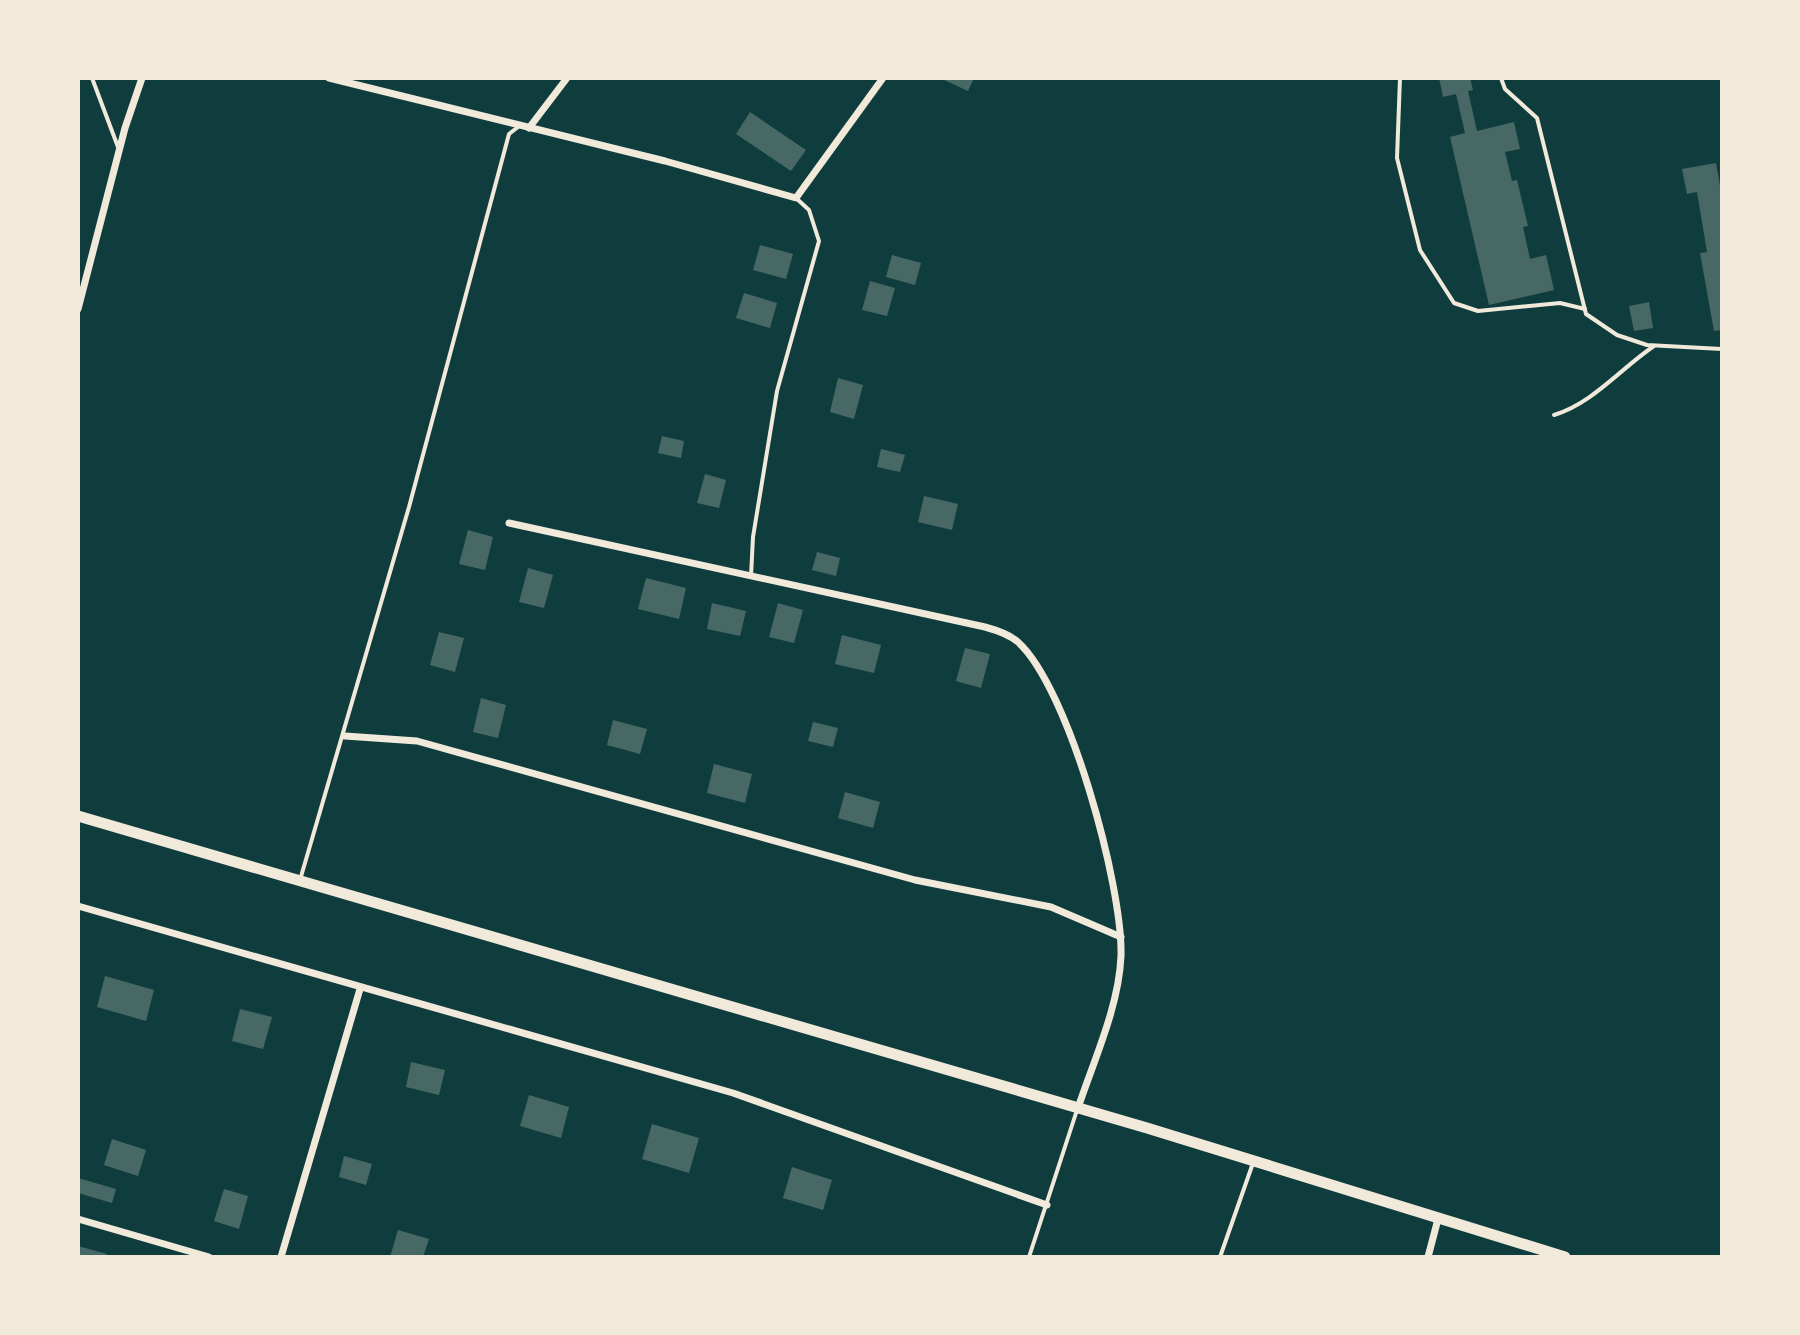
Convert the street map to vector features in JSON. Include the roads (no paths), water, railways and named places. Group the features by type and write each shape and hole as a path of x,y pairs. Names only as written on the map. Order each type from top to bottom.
{"main road":[{"path":"78,816 1078,1108 1565,1257"}],"street":[{"path":"78,309 119,150 142,78"},
{"path":"329,78 665,161 796,198 883,78"},
{"path":"525,128 567,78"},
{"path":"509,523 985,627 1016,641 1042,676 1070,734 1109,871 1121,937 1118,976 1078,1108"},
{"path":"345,736 417,741 915,880 1051,907 1121,937"},
{"path":"78,906 733,1093 1047,1205"},
{"path":"281,1257 360,989"},
{"path":"78,1219 209,1257"},
{"path":"1428,1257 1438,1219"}],"lane":[{"path":"92,78 119,150"},
{"path":"1400,78 1397,158 1420,250 1454,303 1478,311 1560,303 1585,309"},
{"path":"1501,78 1505,89 1537,118 1586,314 1617,335 1656,345 1722,349"},
{"path":"299,883 345,736 509,134 525,128"},
{"path":"751,576 753,537 777,391 819,241 809,210 796,198"},
{"path":"1554,415 1578,407 1625,365 1656,345"},
{"path":"1029,1257 1078,1108"},
{"path":"1220,1257 1253,1163"}]}
